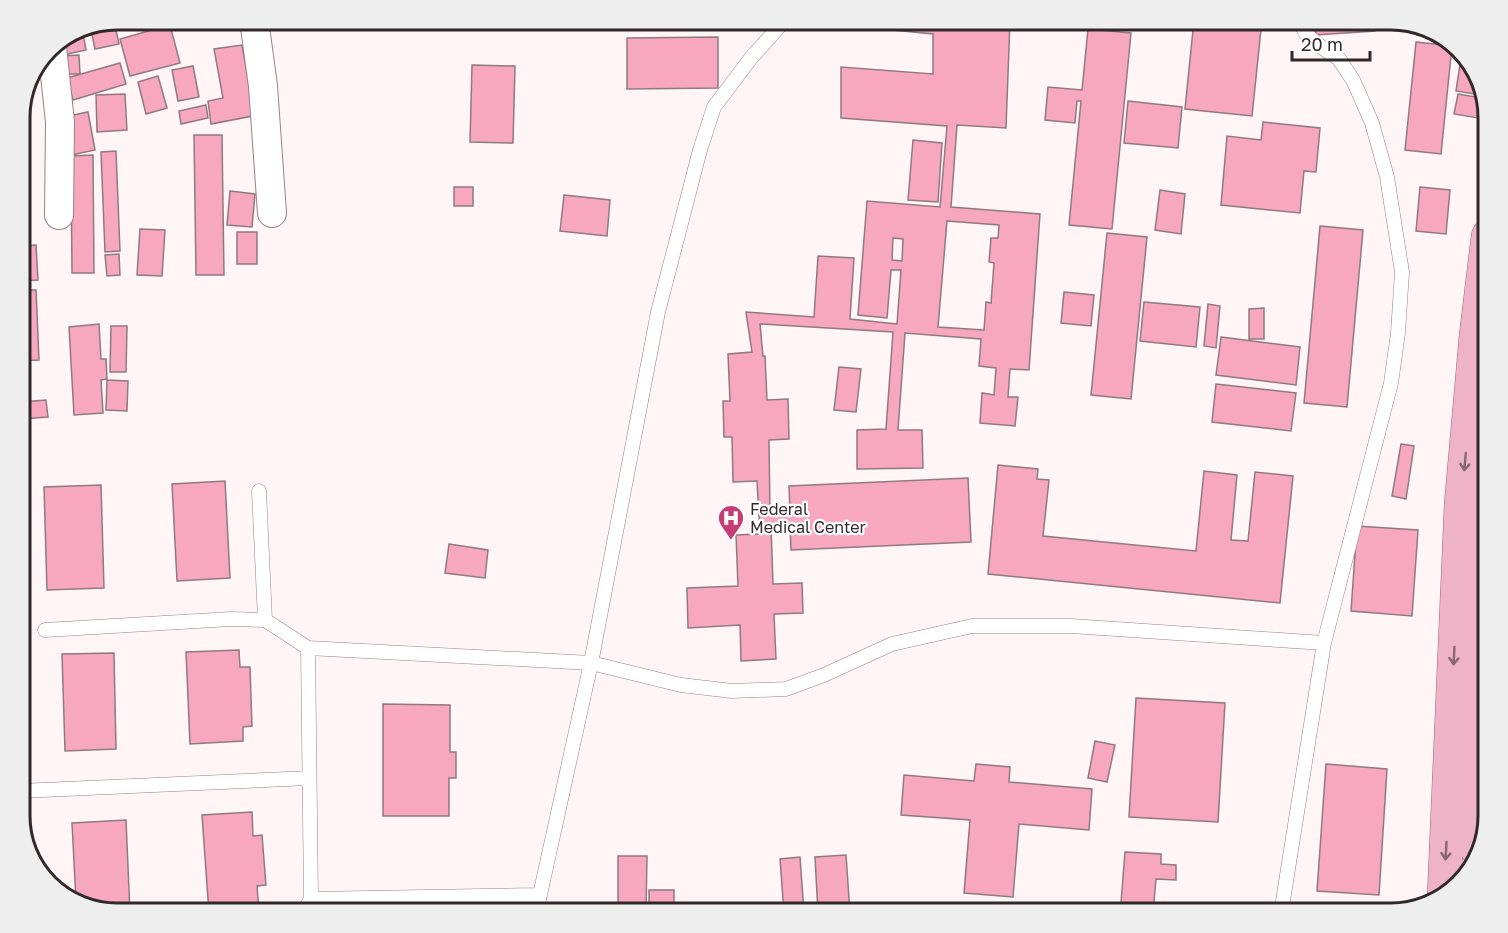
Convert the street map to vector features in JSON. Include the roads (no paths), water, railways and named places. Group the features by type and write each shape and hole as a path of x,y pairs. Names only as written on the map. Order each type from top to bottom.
{"main road":[{"path":"1444,885 1461,504 1478,318"}],"street":[{"path":"255,30 272,213"},
{"path":"53,59 60,122 59,215"}],"lane":[{"path":"538,903 591,663 657,312 700,150 714,107 751,58 776,30"},
{"path":"1283,903 1324,643 1391,383 1398,333 1402,273 1387,177 1372,123 1353,81 1339,59 1321,47 1304,30"},
{"path":"259,491 265,620"},
{"path":"45,630 231,619 265,620 308,648 591,663 681,685 732,691 786,689 824,675 892,644 972,626 1071,626 1324,643"},
{"path":"308,648 311,899 309,903"},
{"path":"30,791 309,778"},
{"path":"311,899 539,895"}],"place":[{"name":"Federal Medical Center","path":"731,541"}]}
